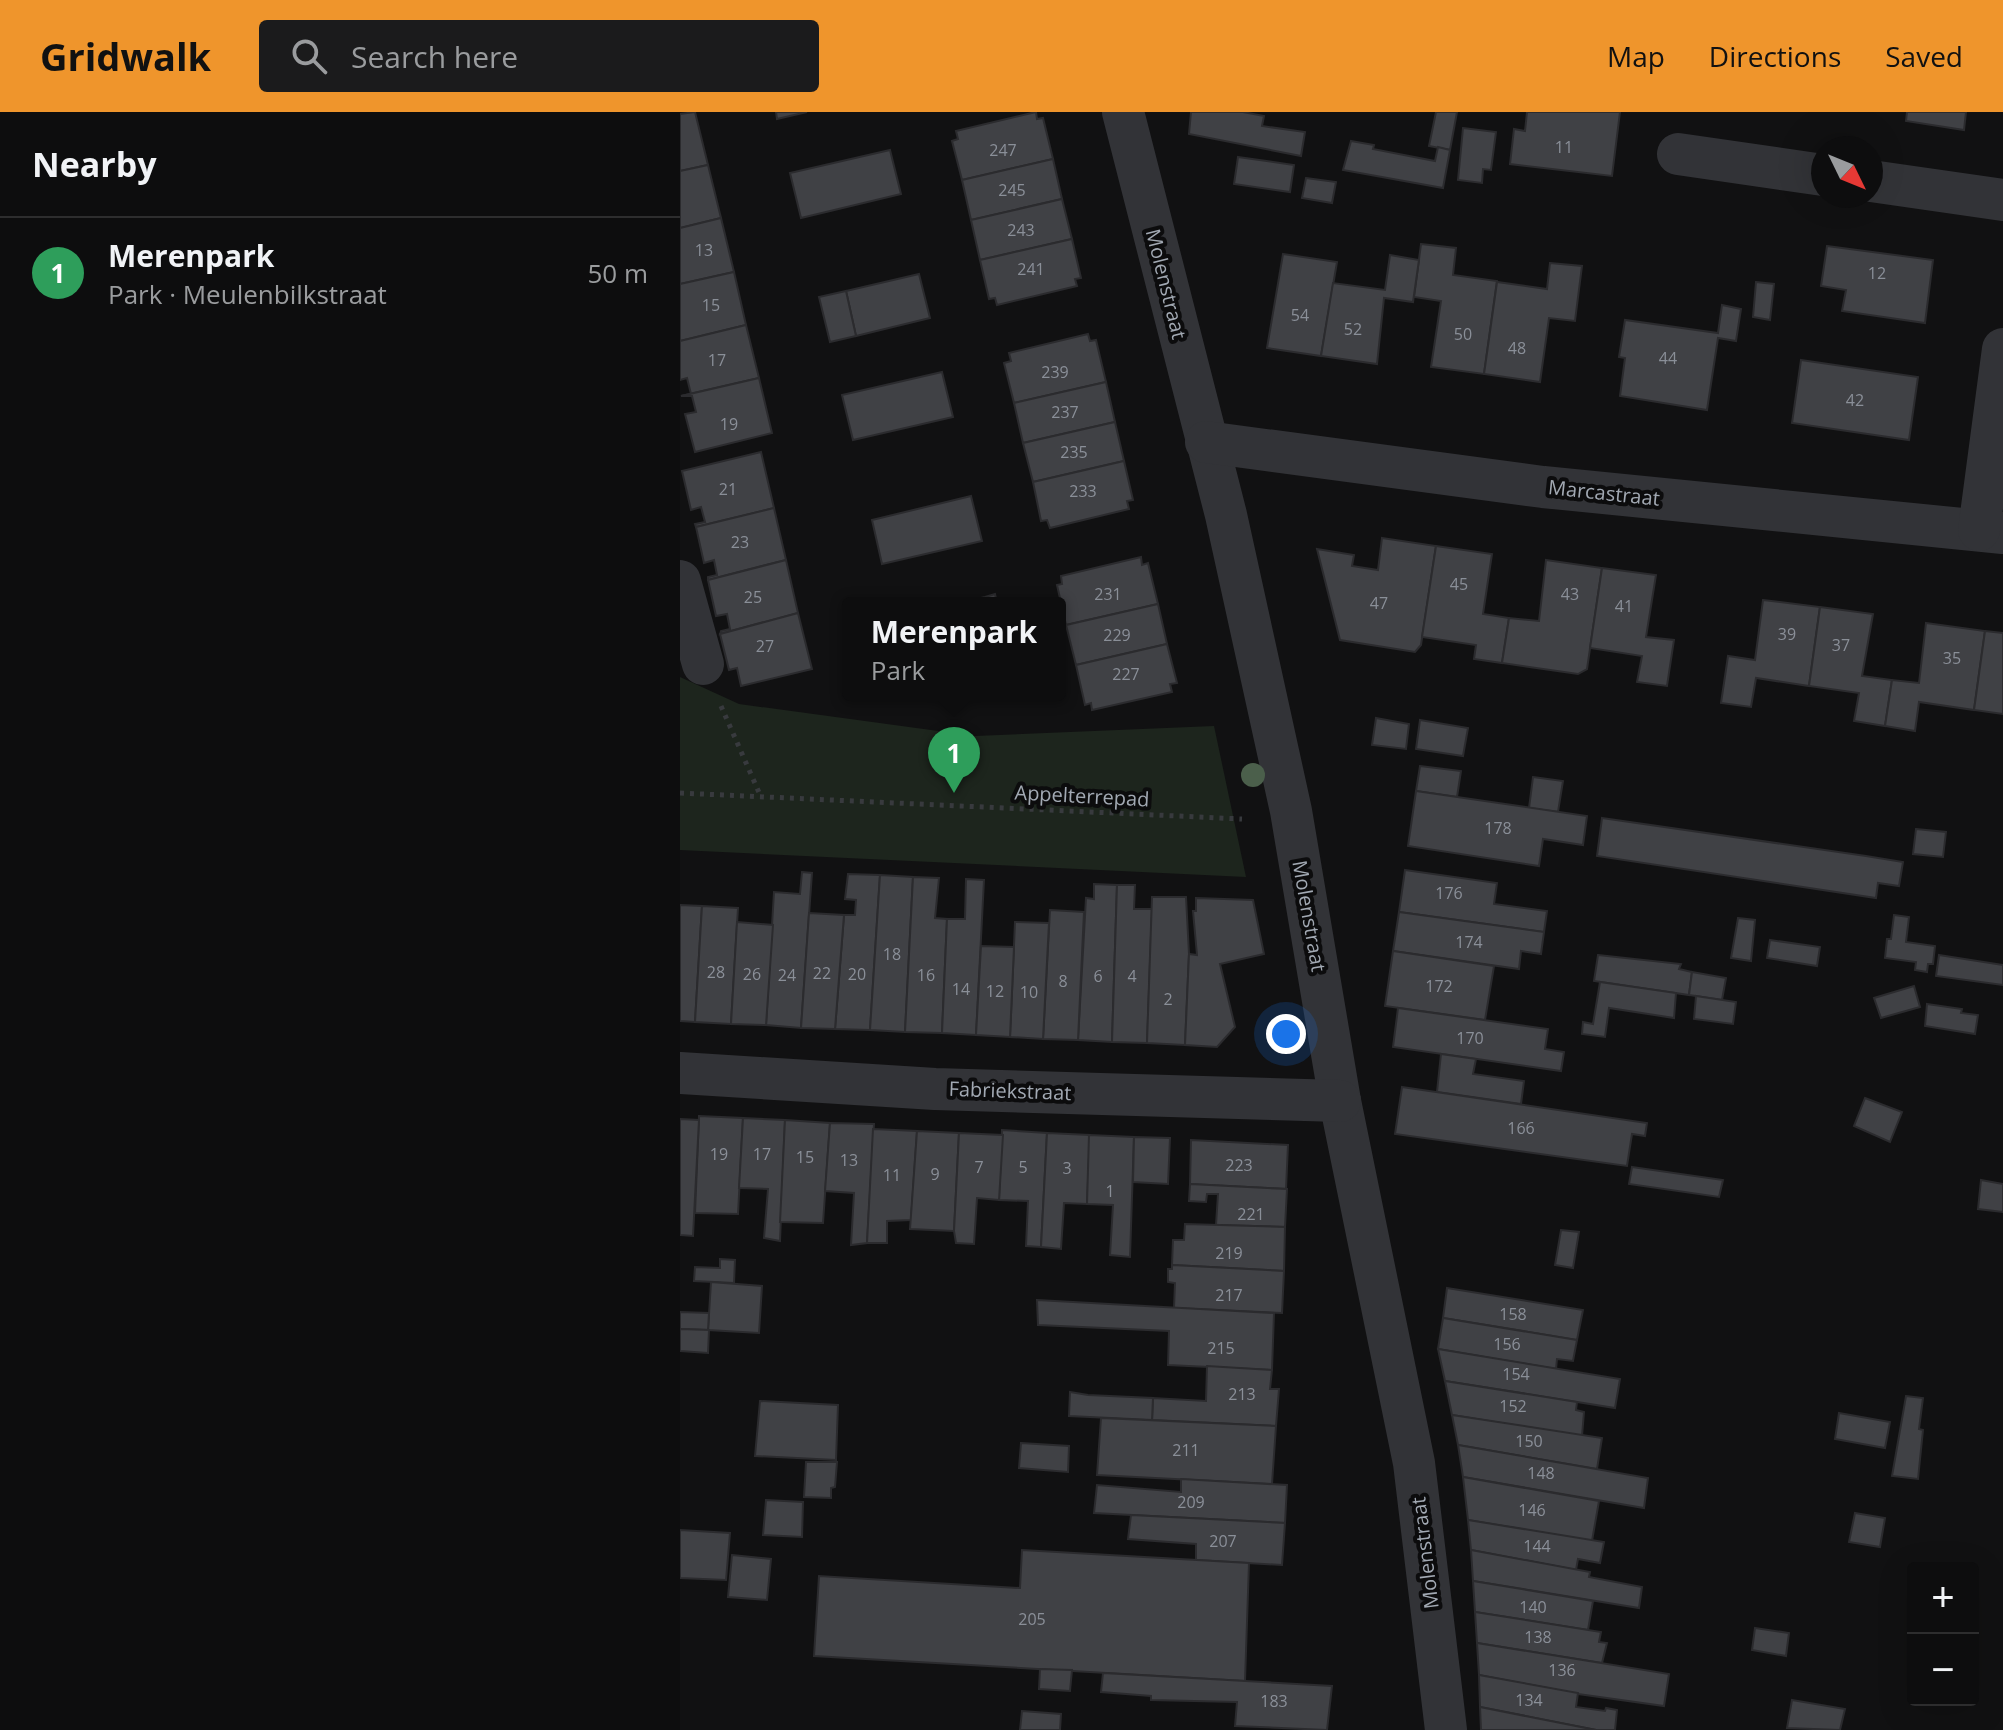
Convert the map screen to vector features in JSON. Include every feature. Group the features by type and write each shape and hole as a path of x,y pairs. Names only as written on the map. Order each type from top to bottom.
{"street":[{"name":"Molenstraat","path":"1123,112 1226,515 1291,811 1340,1101 1414,1463 1446,1730"},
{"path":"1678,154 1811,173"},
{"path":"1883,183 2003,200"},
{"path":"1991,532 2003,349"},
{"name":"Marcastraat","path":"1206,442 1543,487 1991,532"},
{"path":"680,581 703,664"},
{"name":"Fabriekstraat","path":"680,1073 935,1089 1340,1101"}],"path":[{"path":"703,664 761,797"},
{"name":"Appelterrepad","path":"680,793 1235,820 1291,811"}],"shaded area":[{"path":"680,677 739,704 975,736 1214,726 1246,877 680,850"}],"building":[{"path":"695,112 708,165 680,171 680,114"},
{"path":"776,112 807,112 777,119"},
{"path":"1036,112 1037,119 1043,118 1053,159 962,180 952,141 958,139 956,131"},
{"path":"1191,112 1243,112 1264,116 1262,126 1305,132 1301,156 1189,134"},
{"path":"1436,112 1457,112 1450,150 1429,146"},
{"path":"1527,112 1620,112 1612,176 1510,164 1514,129 1525,131"},
{"path":"1907,112 1966,112 1964,130 1906,121"},
{"path":"1463,128 1496,132 1491,170 1483,169 1482,183 1458,180"},
{"path":"1351,141 1374,145 1373,149 1435,161 1438,147 1450,150 1443,188 1343,170"},
{"path":"890,150 901,194 801,218 790,173"},
{"path":"1238,157 1294,165 1290,192 1234,184"},
{"path":"1053,159 1062,199 971,220 962,180"},
{"path":"708,165 721,218 680,228 680,171"},
{"path":"1306,178 1336,182 1332,203 1302,198"},
{"path":"1062,199 1072,239 980,260 971,220"},
{"path":"721,218 734,272 680,284 680,228"},
{"path":"1072,239 1081,278 1075,279 1077,286 997,305 995,298 989,299 980,260"},
{"path":"1421,244 1456,248 1453,275 1497,281 1484,374 1431,367 1441,301 1414,297"},
{"path":"1827,246 1933,260 1925,323 1842,311 1846,290 1821,286"},
{"path":"1283,254 1337,262 1321,356 1267,348"},
{"path":"1390,255 1419,260 1413,302 1384,298 1377,364 1321,356 1333,283 1385,290"},
{"path":"1550,263 1582,266 1575,321 1549,318 1540,382 1484,374 1497,282 1547,289"},
{"path":"734,272 746,325 680,341 680,284"},
{"path":"919,274 930,318 856,336 846,291"},
{"path":"1756,282 1774,284 1770,320 1753,317"},
{"path":"846,291 856,336 830,342 819,297"},
{"path":"1722,305 1741,309 1736,341 1718,338 1707,410 1620,396 1625,358 1619,357 1625,320 1718,333"},
{"path":"746,325 759,378 691,394 687,378 680,380 680,341"},
{"path":"1088,334 1090,341 1096,340 1106,382 1014,403 1004,363 1011,361 1009,353"},
{"path":"1801,360 1918,377 1909,440 1792,423"},
{"path":"942,372 953,417 853,440 842,395"},
{"path":"759,378 772,433 695,452 685,414 696,412 692,396 681,396"},
{"path":"1106,382 1115,422 1023,443 1014,403"},
{"path":"1115,422 1124,461 1033,482 1023,443"},
{"path":"761,452 774,508 696,527 695,524 705,522 701,507 691,510 682,471"},
{"path":"1124,461 1133,500 1127,501 1129,509 1050,528 1047,520 1041,521 1033,482"},
{"path":"971,496 982,541 882,564 872,520"},
{"path":"774,508 786,560 708,580 708,577 717,575 714,560 704,563 696,527"},
{"path":"1382,538 1436,546 1421,645 1415,652 1340,640 1317,549 1354,555 1352,566 1378,570"},
{"path":"1436,546 1492,554 1483,614 1509,618 1502,663 1474,659 1476,645 1422,637"},
{"path":"1141,557 1142,565 1148,563 1158,604 1066,625 1066,597 1060,597 1057,585 1062,584 1061,576"},
{"path":"786,560 798,613 720,634 730,629 727,614 716,616 708,580"},
{"path":"1546,560 1602,568 1587,669 1578,674 1502,663 1509,618 1539,621"},
{"path":"1602,568 1656,575 1646,637 1674,640 1667,686 1637,682 1642,656 1590,648"},
{"path":"1763,600 1820,607 1809,686 1756,678 1751,707 1721,703 1728,656 1755,660"},
{"path":"1158,604 1167,644 1076,665 1066,625"},
{"path":"1820,607 1873,614 1862,676 1892,680 1885,726 1854,721 1859,693 1809,686"},
{"path":"798,613 812,669 741,686 737,668 729,670 720,634"},
{"path":"1926,623 1985,631 1974,710 1919,702 1915,731 1885,726 1892,680 1919,683"},
{"path":"1985,631 2003,633 2003,714 1974,710"},
{"path":"1167,644 1177,683 1170,684 1172,692 1092,710 1091,703 1085,705 1076,665"},
{"path":"1376,718 1409,724 1406,749 1372,745"},
{"path":"1420,720 1468,728 1463,756 1416,749"},
{"path":"1420,766 1461,771 1457,797 1416,791"},
{"path":"1533,777 1563,781 1558,812 1529,808"},
{"path":"1416,791 1587,816 1583,845 1543,839 1539,866 1408,846"},
{"path":"1602,818 1903,862 1899,886 1878,883 1876,898 1597,856"},
{"path":"1916,829 1946,832 1943,857 1913,854"},
{"path":"1405,870 1497,883 1494,904 1547,911 1544,932 1399,912"},
{"path":"802,872 812,873 801,1028 766,1025 774,892 800,894"},
{"path":"848,874 880,875 870,1030 835,1029 844,915 855,915 856,900 845,899"},
{"path":"880,875 913,877 905,1032 870,1030"},
{"path":"913,877 939,878 935,918 947,919 942,1033 905,1032"},
{"path":"966,879 984,880 976,1035 942,1033 947,919 965,919"},
{"path":"1094,884 1117,885 1112,1042 1078,1040 1086,898 1094,899"},
{"path":"1117,885 1135,885 1134,909 1152,909 1147,1043 1112,1042"},
{"path":"1152,897 1186,897 1189,954 1185,1045 1147,1043"},
{"path":"1196,898 1253,900 1264,954 1220,964 1235,1027 1217,1047 1185,1045 1189,954 1197,955 1193,911 1196,911"},
{"path":"680,905 702,906 695,1022 680,1021"},
{"path":"702,906 738,908 731,1024 695,1022"},
{"path":"1050,910 1084,912 1078,1040 1043,1039"},
{"path":"1399,912 1544,932 1541,954 1521,951 1519,969 1393,951"},
{"path":"809,913 844,915 835,1029 801,1028"},
{"path":"1894,915 1909,917 1906,942 1935,946 1933,964 1928,964 1927,972 1915,970 1916,962 1885,958"},
{"path":"1738,918 1755,920 1751,961 1731,958"},
{"path":"737,922 773,925 766,1025 731,1024"},
{"path":"1015,922 1049,923 1043,1039 1010,1037"},
{"path":"1770,940 1820,947 1817,966 1767,958"},
{"path":"981,946 1014,947 1010,1037 976,1035"},
{"path":"1393,951 1494,966 1485,1020 1385,1006"},
{"path":"1598,955 1681,964 1679,969 1692,972 1689,995 1594,981"},
{"path":"1939,955 2003,965 2003,985 1936,976"},
{"path":"1692,972 1726,978 1722,1000 1689,995"},
{"path":"1600,982 1676,993 1674,1018 1609,1008 1605,1037 1582,1034 1583,1022 1593,1024"},
{"path":"1914,986 1920,1007 1881,1018 1874,998"},
{"path":"1696,996 1736,1002 1733,1024 1694,1019"},
{"path":"1927,1004 1962,1009 1961,1013 1978,1015 1975,1034 1925,1026"},
{"path":"1398,1008 1548,1029 1545,1049 1564,1052 1561,1071 1393,1047"},
{"path":"1441,1054 1476,1059 1473,1074 1524,1081 1521,1104 1437,1092"},
{"path":"1402,1087 1647,1123 1645,1136 1632,1134 1627,1166 1395,1134"},
{"path":"1865,1098 1902,1112 1890,1142 1854,1126"},
{"path":"699,1116 743,1118 738,1214 695,1213"},
{"path":"743,1118 785,1120 780,1241 764,1238 768,1189 739,1188"},
{"path":"680,1119 699,1120 693,1236 680,1235"},
{"path":"785,1120 830,1123 823,1223 780,1222"},
{"path":"830,1123 874,1124 867,1243 851,1245 854,1193 825,1191"},
{"path":"873,1129 917,1131 911,1220 887,1221 887,1243 867,1243"},
{"path":"1002,1130 1047,1133 1041,1247 1026,1246 1028,1201 999,1200"},
{"path":"917,1131 959,1133 954,1231 910,1229"},
{"path":"959,1133 1003,1135 999,1200 977,1198 974,1244 956,1243 954,1231"},
{"path":"1047,1133 1090,1135 1087,1204 1064,1203 1061,1249 1041,1247"},
{"path":"1089,1135 1134,1137 1130,1257 1110,1255 1113,1205 1087,1204"},
{"path":"1134,1137 1170,1138 1168,1184 1133,1182"},
{"path":"1191,1140 1288,1145 1286,1189 1190,1184"},
{"path":"1632,1167 1723,1180 1719,1197 1629,1184"},
{"path":"1981,1180 2003,1184 2003,1212 1978,1209"},
{"path":"1190,1184 1287,1189 1285,1227 1216,1225 1218,1194 1207,1194 1206,1202 1189,1201"},
{"path":"1185,1224 1285,1227 1284,1271 1172,1265 1173,1240 1184,1240"},
{"path":"1561,1230 1579,1232 1573,1268 1555,1265"},
{"path":"720,1259 735,1260 734,1283 694,1281 695,1267 720,1268"},
{"path":"1172,1265 1284,1271 1282,1313 1174,1308 1175,1283 1168,1282 1168,1269 1172,1269"},
{"path":"711,1282 762,1286 759,1333 708,1330"},
{"path":"1447,1288 1583,1310 1577,1340 1443,1318"},
{"path":"1037,1300 1274,1313 1272,1370 1168,1365 1169,1331 1038,1325"},
{"path":"680,1312 709,1313 708,1330 680,1329"},
{"path":"1443,1318 1577,1340 1573,1361 1557,1359 1556,1369 1438,1349"},
{"path":"680,1329 709,1330 708,1353 680,1351"},
{"path":"1438,1349 1620,1379 1615,1408 1445,1381"},
{"path":"1207,1366 1272,1370 1270,1389 1279,1389 1276,1426 1152,1420 1153,1398 1206,1401"},
{"path":"1445,1381 1577,1402 1576,1410 1584,1412 1582,1436 1452,1415"},
{"path":"1070,1392 1153,1398 1152,1420 1069,1416"},
{"path":"1906,1396 1923,1398 1918,1479 1892,1476"},
{"path":"760,1401 838,1405 836,1460 755,1456"},
{"path":"1839,1413 1890,1422 1885,1448 1835,1439"},
{"path":"1452,1415 1602,1438 1597,1469 1458,1445"},
{"path":"1101,1418 1276,1426 1272,1484 1097,1475"},
{"path":"1021,1443 1069,1446 1068,1472 1019,1468"},
{"path":"1458,1445 1648,1478 1644,1508 1463,1477"},
{"path":"806,1462 837,1462 831,1498 804,1497"},
{"path":"1463,1477 1599,1501 1592,1541 1468,1520"},
{"path":"1181,1479 1287,1485 1285,1523 1094,1513 1097,1485 1181,1492"},
{"path":"766,1500 803,1502 802,1537 763,1535"},
{"path":"1855,1513 1885,1518 1880,1547 1849,1542"},
{"path":"1131,1515 1285,1523 1282,1565 1196,1560 1196,1544 1128,1539"},
{"path":"1468,1520 1604,1542 1600,1563 1578,1559 1576,1570 1471,1550"},
{"path":"680,1530 730,1533 726,1580 680,1578"},
{"path":"1022,1550 1249,1563 1245,1681 814,1656 819,1576 1020,1588"},
{"path":"1471,1550 1590,1572 1589,1577 1642,1587 1639,1608 1473,1581"},
{"path":"732,1555 771,1559 767,1600 728,1597"},
{"path":"1473,1581 1593,1601 1588,1630 1475,1612"},
{"path":"1475,1612 1601,1632 1599,1642 1607,1643 1602,1663 1477,1643"},
{"path":"1755,1628 1789,1633 1786,1656 1752,1650"},
{"path":"1477,1643 1669,1674 1664,1706 1479,1675"},
{"path":"1040,1669 1072,1670 1070,1691 1039,1689"},
{"path":"1103,1673 1332,1686 1327,1730 1235,1726 1237,1702 1151,1700 1151,1696 1101,1692"},
{"path":"1479,1675 1578,1693 1576,1707 1617,1710 1615,1730 1596,1730 1480,1707"},
{"path":"1792,1700 1845,1709 1840,1730 1787,1728"},
{"path":"1480,1707 1596,1730 1481,1730"},
{"path":"1022,1711 1061,1714 1060,1730 1020,1730"}],"place":[{"name":"Merenpark","path":"954,793"}]}
